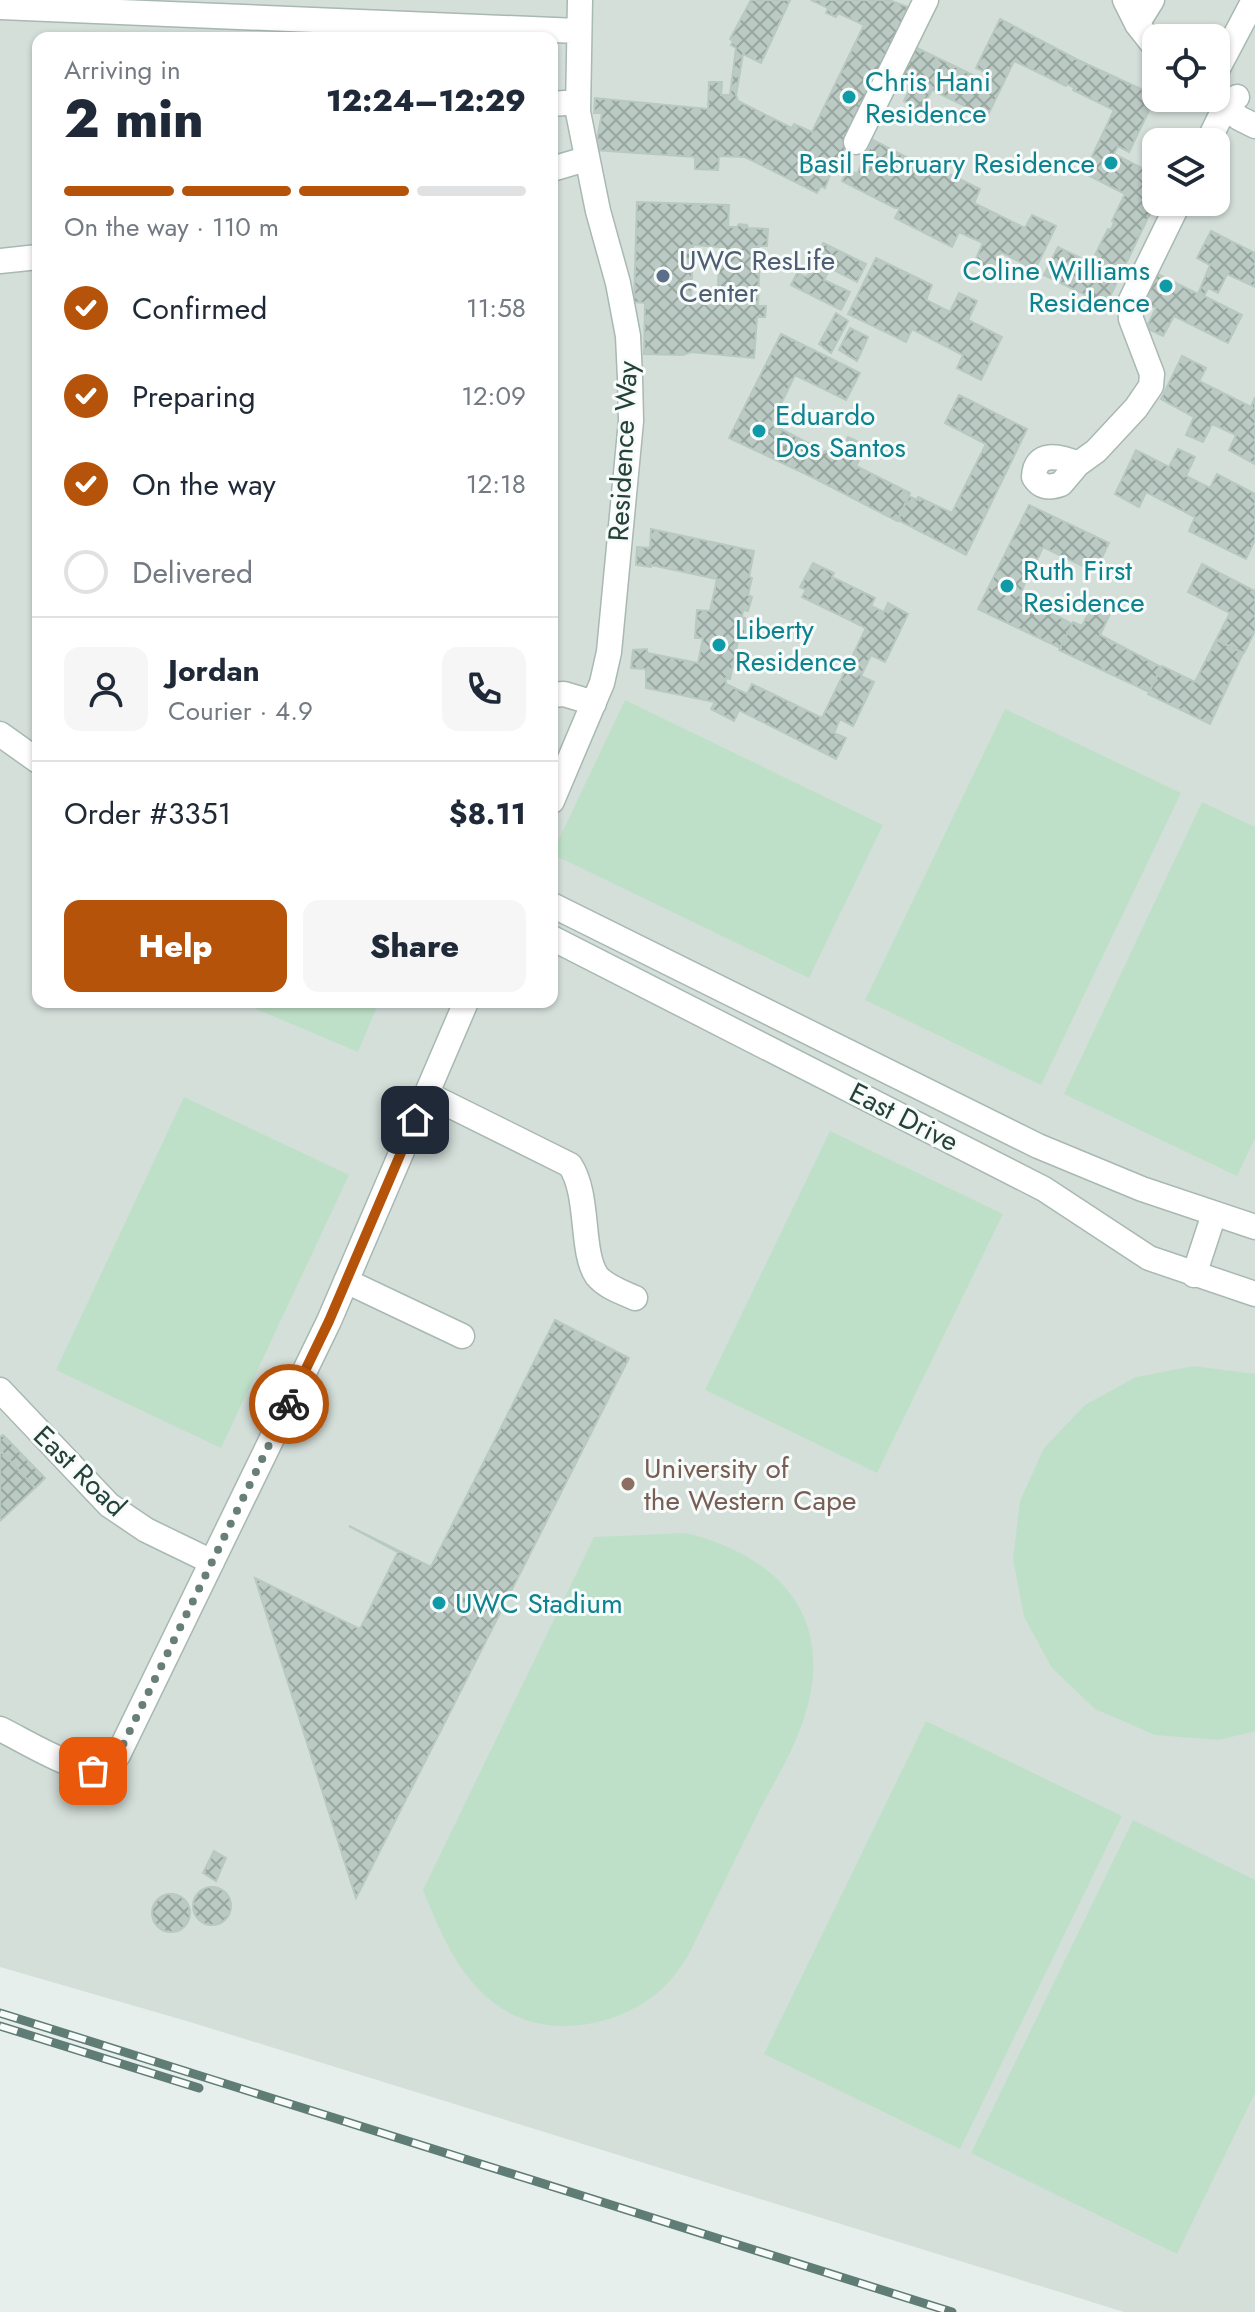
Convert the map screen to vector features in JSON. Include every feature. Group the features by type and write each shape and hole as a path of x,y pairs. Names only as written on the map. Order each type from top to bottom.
{"street":[{"name":"Residence Way","path":"561,758 594,703 609,652 631,421 628,336 618,283 598,211 578,102 580,0"},
{"path":"856,142 926,0"},
{"path":"1125,0 1142,30"},
{"path":"1137,24 1152,0"},
{"path":"1230,45 1254,0"},
{"path":"0,7 248,18 316,29 578,31"},
{"path":"1230,99 1239,118 1255,126"},
{"path":"558,104 578,102"},
{"path":"558,167 579,161"},
{"path":"1078,464 1106,441 1151,386 1152,374 1131,319 1130,302 1172,216"},
{"path":"0,261 32,258"},
{"path":"558,694 594,703"},
{"path":"0,734 32,757"},
{"name":"East Drive","path":"558,908 1038,1146 1142,1189 1255,1227"},
{"name":"East Drive","path":"558,941 1044,1189 1149,1258 1255,1294"},
{"path":"0,1729 82,1769 103,1770 118,1755 346,1281 463,1008"},
{"path":"822,1021 1113,1164 1255,1209"},
{"path":"427,1094 570,1165 579,1185 595,1273 609,1286 635,1298"},
{"path":"1194,1275 1214,1214"},
{"path":"346,1281 462,1336"},
{"name":"East Road","path":"0,1390 109,1505 146,1530 212,1562"}],"shaded area":[{"name":"University of the Western Cape","path":"0,0 1255,0 1255,2312 1124,2312 190,2022 0,1967"}],"green space":[{"path":"625,700 883,825 809,978 558,857 558,841"},
{"path":"1005,709 1181,793 1041,1085 865,1000"},
{"path":"1202,802 1255,827 1255,1138 1237,1176 1064,1094"},
{"path":"256,1008 376,1008 358,1052"},
{"path":"184,1097 349,1175 221,1448 56,1370"},
{"path":"830,1131 1003,1214 877,1473 705,1390"},
{"path":"1194,1366 1255,1374 1255,1731 1219,1740 1155,1735 1095,1709 1052,1668 1024,1617 1013,1559 1020,1501 1044,1448 1085,1405 1136,1377"},
{"path":"686,1533 721,1544 752,1559 776,1578 795,1601 808,1627 813,1657 811,1690 801,1727 687,1958 664,1987 626,2012 604,2020 582,2025 536,2023 514,2015 481,1992 460,1966 443,1937 423,1890 594,1537"},
{"path":"926,1721 1122,1816 960,2149 764,2054"},
{"path":"1133,1820 1255,1880 1255,2093 1177,2254 971,2153"}],"building":[{"name":"Chris Hani Residence","path":"751,0 790,0 761,63 743,54 736,95 738,101 792,128 794,124 812,132 864,25 838,13 836,17 826,13 828,8 811,0 889,0 908,7 906,11 910,14 845,148 848,151 842,163 836,160 825,188 821,186 817,193 745,157 719,156 718,170 695,169 695,157 595,150 602,113 594,113 595,98 708,109 709,82 722,82 721,95 730,95 736,48 731,45 733,41 730,39"},
{"name":"Basil February Residence","path":"1000,19 1142,90 1142,112 1148,112 1129,152 1118,146 1114,154 1142,168 1142,216 1149,216 1106,305 1044,275 1058,247 1091,263 1108,229 1111,230 1125,194 1084,173 1114,110 1067,84 1014,61 987,117 932,90 921,111 904,101 913,81 899,74 913,46 983,80 987,73 976,68"},
{"name":"Basil February Residence","path":"873,140 908,158 905,165 918,171 923,161 980,189 974,203 1025,228 1032,215 1056,226 1035,270 1001,252 992,271 974,263 983,243 959,232 952,247 895,218 900,208 842,181 848,169 857,174"},
{"name":"UWC ResLife Center","path":"637,202 729,205 728,227 739,224 748,228 768,229 767,246 758,246 758,306 766,306 765,317 757,317 754,358 691,352 683,355 644,354 645,303 634,302","holes":["693,245 720,247 717,302 691,301"]},
{"name":"Coline Williams Residence","path":"1211,231 1255,253 1255,287 1227,274 1218,293 1208,288 1204,296 1242,315 1228,343 1174,316 1163,336 1146,328 1156,308 1142,301 1156,273 1198,294 1210,265 1197,258"},
{"path":"823,243 866,264 857,282 830,268 824,280 850,292 841,310 791,285 797,273 807,277"},
{"name":"Eduardo Dos Santos","path":"876,258 932,285 926,300 950,312 959,293 977,301 968,320 1002,337 981,380 957,368 963,355 912,329 906,342 848,314"},
{"name":"Eduardo Dos Santos","path":"836,313 848,321 831,353 819,344"},
{"name":"Eduardo Dos Santos","path":"850,328 868,337 857,361 839,350"},
{"name":"Eduardo Dos Santos","path":"781,334 860,373 846,400 795,375 771,424 824,453 839,457 848,437 867,446 856,466 910,493 897,521 729,438"},
{"name":"Coline Williams Residence","path":"1182,356 1206,368 1199,381 1251,407 1255,397 1255,464 1229,450 1236,435 1212,424 1203,442 1186,435 1194,417 1161,399"},
{"name":"Eduardo Dos Santos","path":"959,395 1027,429 966,555 898,520 909,496 952,513 986,444 945,423"},
{"name":"Ruth First Residence","path":"1178,449 1195,457 1186,476 1210,488 1217,474 1255,494 1255,540 1246,559 1189,531 1195,517 1146,492 1139,507 1115,494 1136,450 1169,467"},
{"name":"Ruth First Residence","path":"1029,505 1109,543 1095,572 1043,547 1031,567 1020,596 1072,624 1060,648 978,609"},
{"name":"Liberty Residence","path":"651,529 754,551 748,595 752,597 748,611 743,610 742,618 745,618 745,634 735,633 735,641 738,641 730,679 726,678 726,684 747,694 752,684 822,718 866,628 802,597 806,590 800,587 813,563 834,573 832,577 875,598 871,606 884,612 888,603 908,614 885,662 871,655 861,676 874,682 853,726 840,719 834,733 846,738 836,759 739,710 734,721 711,709 715,702 646,688 646,669 631,668 633,650 647,649 647,653 698,663 703,638 695,638 697,610 710,611 717,579 651,565 636,565 637,547 650,548"},
{"name":"Ruth First Residence","path":"1202,564 1255,591 1255,631 1244,653 1216,640 1230,613 1188,592"},
{"name":"Ruth First Residence","path":"1092,606 1110,614 1100,635 1161,667 1149,692 1059,650 1073,622 1082,626"},
{"name":"Ruth First Residence","path":"1216,640 1243,653 1210,724 1148,694 1162,666 1195,682"},
{"name":"UWC Stadium","path":"555,1320 629,1358 356,1898 255,1578 360,1629 398,1552 349,1526 431,1567"},
{"path":"3,1435 45,1478 35,1488 0,1450 0,1437"},
{"path":"2,1452 35,1488 0,1521 0,1454"},
{"path":"214,1851 226,1858 216,1881 203,1873"},
{"path":"212,1887 226,1892 231,1906 226,1920 212,1925 198,1920 193,1906 198,1892"},
{"path":"171,1894 185,1899 190,1913 185,1927 171,1932 157,1927 152,1913 157,1899"}],"railway":[{"path":"0,2013 952,2312"},
{"path":"0,2026 199,2088"}],"way so far":[{"path":"93,1771 111,1765 118,1755 289,1404"}],"place":[{"name":"Chris Hani Residence","path":"849,97"},
{"name":"Basil February Residence","path":"1111,163"},
{"name":"UWC ResLife Center","path":"663,276"},
{"name":"Coline Williams Residence","path":"1166,286"},
{"name":"Eduardo Dos Santos","path":"759,431"},
{"name":"Ruth First Residence","path":"1007,586"},
{"name":"Liberty Residence","path":"719,645"},
{"name":"University of the Western Cape","path":"628,1484"},
{"name":"UWC Stadium","path":"439,1603"}],"route":[{"path":"289,1404 329,1321 415,1120"}]}
